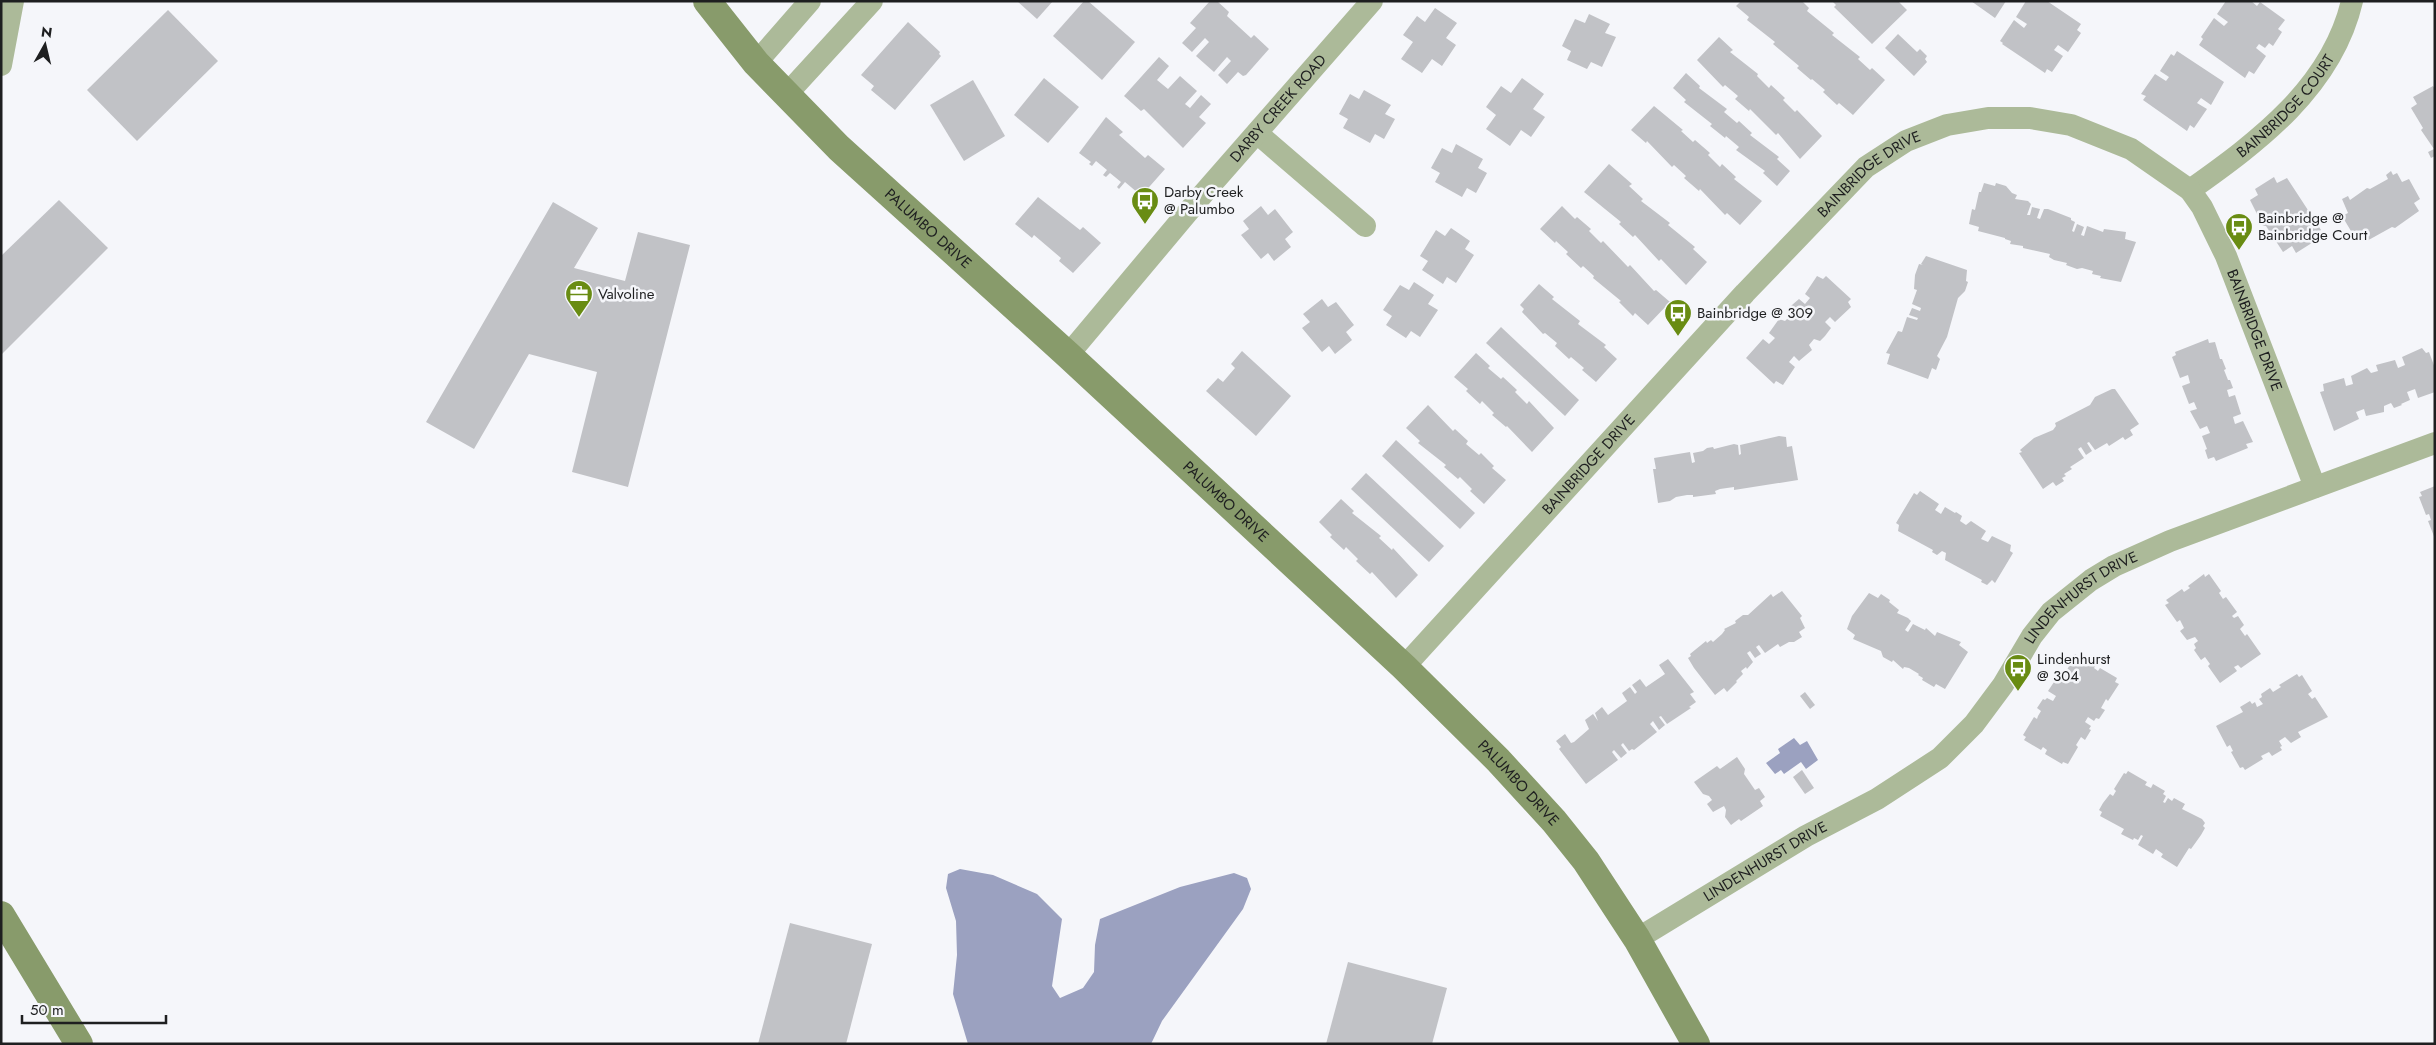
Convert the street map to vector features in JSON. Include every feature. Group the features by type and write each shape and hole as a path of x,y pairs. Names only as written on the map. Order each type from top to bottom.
{"street":[{"path":"1,65 13,1"},
{"name":"PALUMBO DRIVE","path":"707,1 756,63 839,148 1068,355 1404,667 1498,760 1554,821 1586,861 1637,939 1696,1044"},
{"path":"756,63 810,1"},
{"path":"786,95 872,1"},
{"name":"DARBY CREEK ROAD","path":"1068,355 1372,1"},
{"name":"BAINBRIDGE COURT","path":"2190,190 2252,144 2296,102 2315,80 2330,60 2342,37 2352,1"},
{"name":"BAINBRIDGE DRIVE","path":"1404,667 1828,205 1866,167 1906,140 1947,125 1988,118 2030,118 2071,124 2102,135 2131,149 2190,190 2202,207 2226,256 2315,488"},
{"path":"1258,133 1365,226"},
{"name":"LINDENHURST DRIVE","path":"1637,939 1806,836 1877,799 1940,758 1974,724 2003,685 2032,636 2051,612 2091,580 2140,552 2435,443"},
{"path":"1,915 78,1044"}],"water":[{"path":"1794,738 1800,745 1807,741 1818,760 1806,769 1801,762 1784,774 1781,770 1775,774 1766,763 1780,753 1778,749"},
{"path":"960,869 993,875 1037,894 1062,919 1052,986 1060,998 1083,988 1094,972 1095,945 1100,919 1180,887 1234,873 1247,878 1251,889 1243,909 1162,1021 1151,1044 968,1044 953,994 957,955 956,921 946,888 948,874"}],"building":[{"path":"1017,1 1053,1 1037,19"},
{"path":"1084,1 1088,1 1135,42 1102,80 1053,36"},
{"path":"1210,1 1217,1 1229,12 1227,16 1251,38 1254,35 1269,49 1246,75 1243,76 1238,72 1227,84 1218,75 1231,61 1227,57 1214,72 1196,56 1209,42 1205,38 1192,52 1182,43 1196,28 1190,23"},
{"path":"1741,1 1802,1 1809,8 1807,11 1834,33 1832,35 1860,57 1858,59 1870,70 1872,68 1885,80 1853,115 1839,103 1837,105 1823,92 1825,90 1797,68 1799,66 1773,44 1775,42 1747,20 1749,17 1736,6"},
{"path":"1832,1 1898,1 1907,10 1872,44 1834,7 1836,5"},
{"path":"1971,1 2006,1 1995,18"},
{"path":"2026,1 2047,1 2081,24 2077,30 2081,33 2068,52 2058,45 2054,50 2063,56 2052,72 2047,69 2045,73 2000,41 2014,20 2024,28 2027,24 2016,17"},
{"path":"2226,1 2251,1 2257,6 2260,2 2285,20 2278,29 2282,32 2273,46 2269,43 2265,48 2259,44 2256,48 2266,56 2254,74 2249,71 2245,78 2199,45 2203,39 2201,37 2214,18 2224,26 2228,22 2217,14"},
{"path":"1435,8 1457,23 1446,38 1456,45 1442,66 1432,59 1422,73 1401,59 1413,42 1403,35 1417,16 1425,22"},
{"path":"168,10 218,61 137,141 87,90"},
{"path":"1589,14 1610,24 1605,33 1616,37 1602,67 1591,62 1587,69 1567,60 1571,51 1562,46 1575,19 1585,23"},
{"path":"908,22 940,52 941,56 895,110 871,90 874,86 861,75"},
{"path":"1898,34 1917,52 1920,49 1927,56 1925,59 1927,62 1914,76 1885,48"},
{"path":"1719,37 1733,50 1730,52 1758,74 1757,76 1769,88 1771,85 1785,98 1783,100 1795,112 1797,110 1822,136 1800,159 1778,133 1776,135 1750,109 1749,111 1735,99 1738,96 1725,85 1723,87 1697,60"},
{"path":"2177,51 2224,82 2211,105 2201,98 2197,103 2207,109 2194,128 2190,125 2187,131 2143,100 2146,96 2141,94 2155,74 2166,81 2169,77 2160,71 2171,54 2174,56"},
{"path":"1159,57 1169,66 1157,80 1168,89 1180,76 1197,91 1185,104 1190,108 1201,95 1211,104 1199,117 1206,123 1183,148 1144,109 1141,111 1124,96"},
{"path":"1686,73 1700,86 1699,88 1727,109 1724,112 1737,123 1739,121 1752,133 1750,135 1779,157 1777,159 1790,171 1777,186 1763,173 1765,171 1736,150 1739,147 1710,126 1712,124 1684,102 1686,100 1673,88"},
{"path":"1044,78 1079,107 1048,143 1014,115"},
{"path":"1522,78 1544,94 1533,109 1545,117 1531,137 1521,130 1510,146 1486,129 1496,115 1486,107 1501,86 1511,93"},
{"path":"973,80 1005,136 964,161 930,105"},
{"path":"2433,86 2435,89 2435,156 2431,158 2428,152 2434,149 2421,130 2423,128 2411,108 2417,104 2413,97"},
{"path":"1364,90 1391,105 1385,114 1395,119 1384,139 1375,134 1370,143 1343,128 1348,119 1339,114 1350,94 1359,99"},
{"path":"1654,106 1683,130 1681,131 1693,142 1695,140 1710,153 1708,155 1720,167 1722,164 1736,177 1734,179 1762,201 1740,225 1727,213 1725,215 1700,189 1699,191 1684,178 1686,176 1674,165 1672,167 1647,141 1646,143 1631,130"},
{"path":"1106,117 1123,132 1119,135 1145,158 1148,155 1165,169 1135,203 1132,200 1138,193 1125,182 1119,189 1117,187 1121,182 1110,173 1106,177 1103,175 1107,170 1096,161 1092,166 1089,164 1091,162 1079,153"},
{"path":"1456,144 1483,159 1478,168 1487,173 1476,193 1467,188 1462,197 1435,182 1440,173 1431,168 1442,148 1452,153"},
{"path":"1609,164 1632,184 1629,186 1643,199 1641,201 1670,223 1668,225 1695,247 1693,249 1707,262 1686,285 1661,259 1659,261 1635,235 1633,237 1619,224 1621,222 1584,192"},
{"path":"2391,171 2393,175 2397,173 2402,182 2409,179 2420,199 2414,203 2419,211 2395,228 2392,227 2365,242 2360,233 2354,236 2342,216 2348,213 2342,199 2348,196 2350,200 2367,188 2370,189 2388,179 2386,175"},
{"path":"2274,177 2277,183 2287,178 2321,230 2312,235 2315,241 2296,253 2292,246 2283,252 2266,226 2263,226 2250,200 2258,195 2255,189"},
{"path":"1984,183 1995,186 1996,183 2006,186 2012,193 2017,195 2015,199 2028,201 2031,204 2027,215 2030,215 2032,207 2040,209 2037,218 2040,219 2044,209 2071,218 2075,222 2072,231 2074,232 2077,224 2084,227 2081,235 2084,236 2087,226 2103,232 2104,229 2126,232 2125,239 2136,242 2121,282 2100,278 2101,276 2092,274 2093,271 2082,268 2077,269 2066,265 2067,263 2054,260 2049,257 2050,254 2010,244 2011,241 2005,238 1978,231 1979,227 1969,224 1972,209 1975,210 1979,192 1981,192"},
{"path":"1038,197 1080,230 1083,227 1101,243 1073,273 1059,261 1061,258 1034,235 1032,238 1015,224"},
{"path":"59,200 108,248 1,355 1,256"},
{"name":"Valvoline","path":"553,202 598,228 574,268 625,281 638,232 690,245 628,487 572,472 597,372 529,354 474,449 426,422"},
{"path":"1261,206 1268,215 1275,209 1293,232 1285,239 1291,247 1274,261 1268,253 1261,259 1241,235 1249,229 1243,221"},
{"path":"1562,206 1575,219 1577,217 1591,229 1589,231 1601,243 1603,241 1628,267 1630,265 1654,291 1656,290 1670,302 1648,325 1635,313 1633,316 1619,302 1621,301 1593,278 1594,276 1583,266 1581,268 1566,254 1568,252 1540,229"},
{"path":"1451,228 1470,241 1465,249 1474,255 1456,283 1447,277 1443,284 1422,270 1428,261 1420,256 1436,230 1445,236"},
{"path":"1926,256 1967,270 1966,281 1968,282 1965,291 1958,298 1947,337 1937,356 1940,359 1936,370 1932,368 1928,379 1887,364 1890,354 1886,353 1898,331 1902,332 1907,317 1917,320 1918,318 1909,315 1912,308 1920,311 1921,308 1912,304 1917,290 1914,289 1915,275 1919,264 1923,265 1921,264"},
{"path":"1817,276 1823,279 1826,276 1851,299 1848,302 1851,307 1835,322 1830,317 1825,322 1831,328 1825,336 1820,341 1814,339 1809,345 1812,350 1799,361 1794,356 1789,362 1795,367 1783,385 1776,381 1774,384 1746,358 1763,339 1769,344 1775,338 1769,333 1779,319 1785,321 1790,316 1787,310 1792,305 1799,299 1805,304 1810,298 1805,294"},
{"path":"1414,282 1434,295 1428,304 1438,310 1420,337 1411,331 1406,338 1386,325 1392,316 1383,310 1400,285 1409,290"},
{"path":"1539,284 1554,297 1552,299 1580,321 1578,324 1606,345 1604,347 1617,359 1596,382 1582,370 1584,368 1571,357 1569,359 1555,346 1557,343 1545,333 1543,334 1522,312 1524,309 1520,305"},
{"path":"1322,299 1328,307 1336,302 1354,325 1346,332 1352,340 1335,354 1329,346 1322,352 1302,328 1310,322 1303,314"},
{"path":"1501,327 1579,400 1565,416 1486,343"},
{"path":"2208,339 2209,343 2215,342 2220,359 2222,359 2226,369 2224,370 2233,388 2227,390 2229,397 2235,395 2241,414 2233,417 2235,424 2243,421 2253,442 2246,444 2248,448 2216,461 2214,457 2208,459 2205,450 2207,449 2202,436 2210,433 2207,426 2200,429 2190,411 2197,409 2194,402 2189,404 2182,386 2190,383 2188,375 2180,378 2172,357 2176,355 2175,352"},
{"path":"2422,348 2426,353 2429,352 2435,368 2435,392 2418,398 2415,389 2407,392 2410,400 2402,405 2394,408 2391,403 2384,406 2384,412 2366,416 2364,409 2356,412 2359,419 2334,431 2320,392 2324,391 2323,384 2344,378 2346,386 2353,384 2351,376 2367,368 2371,373 2378,371 2376,365 2395,360 2398,368 2405,365 2402,357"},
{"path":"1242,351 1291,396 1256,436 1206,391 1218,378 1223,382 1235,368 1231,364"},
{"path":"1476,353 1490,366 1488,368 1501,379 1503,377 1517,390 1515,392 1527,404 1529,401 1554,428 1532,452 1507,426 1492,415 1494,413 1482,401 1480,404 1466,391 1468,389 1454,377"},
{"path":"2115,389 2139,424 2130,430 2133,435 2125,440 2123,437 2109,446 2107,443 2095,450 2089,442 2087,443 2092,451 2086,455 2081,447 2078,449 2084,458 2070,467 2072,469 2064,474 2066,476 2062,478 2064,481 2056,486 2053,482 2043,489 2019,453 2022,452 2020,450 2034,438 2053,430 2056,426 2055,423 2090,405 2095,397"},
{"path":"1428,405 1453,431 1455,429 1468,441 1466,444 1479,455 1481,453 1494,466 1492,468 1506,480 1484,504 1470,491 1472,489 1460,477 1458,479 1444,467 1446,465 1418,443 1420,441 1406,428"},
{"path":"1779,436 1786,437 1787,447 1792,446 1798,480 1734,490 1734,487 1720,489 1715,491 1716,494 1693,497 1693,495 1687,495 1658,503 1653,469 1656,469 1654,458 1690,452 1692,463 1695,462 1693,453 1707,448 1713,447 1714,449 1734,444 1738,445 1739,455 1741,454 1740,445"},
{"path":"1396,440 1475,513 1460,529 1382,456"},
{"path":"1366,473 1444,546 1429,562 1351,489"},
{"path":"2435,486 2435,539 2428,521 2431,520 2429,514 2426,515 2419,497 2422,496 2420,492"},
{"path":"1920,491 1939,504 1935,510 1941,514 1945,507 1962,516 1960,521 1966,525 1971,521 1986,531 1981,539 1988,542 1992,536 2011,545 2010,551 2013,553 1995,583 1992,580 1987,585 1981,582 1982,580 1945,560 1946,553 1942,551 1937,555 1932,552 1933,550 1898,531 1899,525 1896,523 1914,493 1917,495"},
{"path":"1341,499 1354,511 1352,513 1381,536 1379,538 1392,550 1393,548 1418,575 1396,598 1372,572 1370,574 1356,561 1358,559 1346,547 1344,550 1330,537 1332,535 1319,522"},
{"path":"2204,574 2205,577 2209,574 2221,591 2219,593 2223,599 2226,597 2237,612 2232,616 2234,618 2238,616 2244,625 2240,629 2245,636 2247,634 2261,654 2241,668 2238,665 2234,667 2237,671 2220,683 2208,666 2210,664 2205,657 2201,660 2194,650 2196,648 2194,644 2198,641 2195,637 2187,640 2180,631 2184,628 2180,620 2177,622 2165,605 2169,603 2166,600 2182,589 2184,592 2190,588 2188,586"},
{"path":"1782,591 1802,616 1800,618 1805,628 1799,632 1802,637 1780,647 1778,644 1765,653 1759,645 1756,647 1761,654 1755,658 1750,651 1747,653 1753,662 1747,669 1746,667 1741,671 1743,674 1727,692 1724,688 1715,695 1694,668 1688,658 1691,656 1690,654 1706,641 1707,643 1711,640 1713,642 1722,634 1724,629 1736,623 1735,621 1743,615 1748,615 1771,594 1773,597"},
{"path":"1869,593 1878,598 1881,594 1890,600 1889,602 1899,610 1897,613 1911,621 1905,630 1908,632 1913,624 1925,630 1926,628 1935,636 1937,632 1961,642 1959,645 1968,652 1945,689 1936,684 1934,687 1922,680 1923,678 1919,674 1909,668 1904,667 1903,669 1893,660 1892,662 1883,657 1881,651 1853,639 1855,635 1847,629 1852,616"},
{"path":"2075,654 2078,656 2080,654 2096,665 2094,668 2098,671 2100,668 2117,678 2115,682 2119,684 2108,701 2106,699 2101,708 2105,710 2099,719 2096,718 2094,721 2088,717 2085,722 2091,726 2089,729 2091,730 2085,740 2081,737 2076,745 2078,747 2068,764 2063,762 2062,764 2045,754 2047,750 2043,747 2041,750 2024,740 2026,737 2023,735 2034,717 2037,719 2041,711 2037,708 2043,699 2047,698 2053,701 2056,696 2048,691 2056,679 2061,682"},
{"path":"1668,659 1694,692 1690,694 1696,702 1689,707 1691,708 1667,724 1661,716 1659,717 1665,725 1659,730 1653,721 1650,724 1657,732 1634,750 1629,751 1623,743 1621,745 1627,753 1621,758 1614,750 1612,752 1618,760 1586,784 1559,749 1561,747 1556,741 1565,734 1571,743 1574,742 1589,729 1585,720 1593,714 1598,721 1595,713 1602,707 1608,715 1627,701 1622,693 1630,687 1635,694 1637,692 1632,685 1640,679 1646,687 1665,674 1659,665"},
{"path":"2297,674 2299,677 2302,675 2312,691 2308,694 2312,699 2315,697 2328,717 2298,732 2301,737 2291,743 2285,737 2279,741 2282,750 2272,756 2269,752 2261,756 2263,759 2245,770 2243,767 2240,768 2231,752 2233,751 2230,745 2227,747 2216,726 2243,712 2240,707 2250,701 2252,704 2255,702 2257,707 2263,704 2259,699 2262,697 2261,694 2270,688 2273,692 2281,687 2279,685"},
{"path":"1805,692 1815,705 1810,709 1800,696"},
{"path":"1737,757 1745,769 1744,774 1755,790 1759,788 1765,797 1760,801 1763,806 1741,821 1739,819 1731,825 1725,817 1726,810 1724,806 1713,812 1707,804 1712,800 1709,796 1703,794 1694,782 1717,766 1720,769"},
{"path":"1802,770 1814,788 1805,794 1793,777"},
{"path":"2128,771 2147,782 2145,785 2151,788 2153,784 2165,791 2163,794 2166,796 2163,802 2165,803 2168,798 2172,801 2174,798 2185,804 2182,809 2202,819 2205,823 2203,826 2205,828 2201,835 2191,849 2189,848 2177,867 2161,857 2163,854 2156,849 2153,854 2138,845 2143,836 2141,835 2138,840 2134,838 2133,840 2121,834 2124,829 2100,816 2102,812 2099,810 2103,803 2110,794 2113,796 2116,791 2114,789 2124,773 2126,774"},
{"path":"790,923 872,944 846,1044 758,1044"},
{"path":"1348,962 1447,988 1432,1044 1326,1044"}],"place":[{"name":"Darby Creek @ Palumbo","path":"1145,225"},
{"name":"Bainbridge @ Bainbridge Court","path":"2239,251"},
{"name":"Valvoline","path":"579,318"},
{"name":"Bainbridge @ 309","path":"1678,337"},
{"name":"Lindenhurst @ 304","path":"2018,692"}]}
